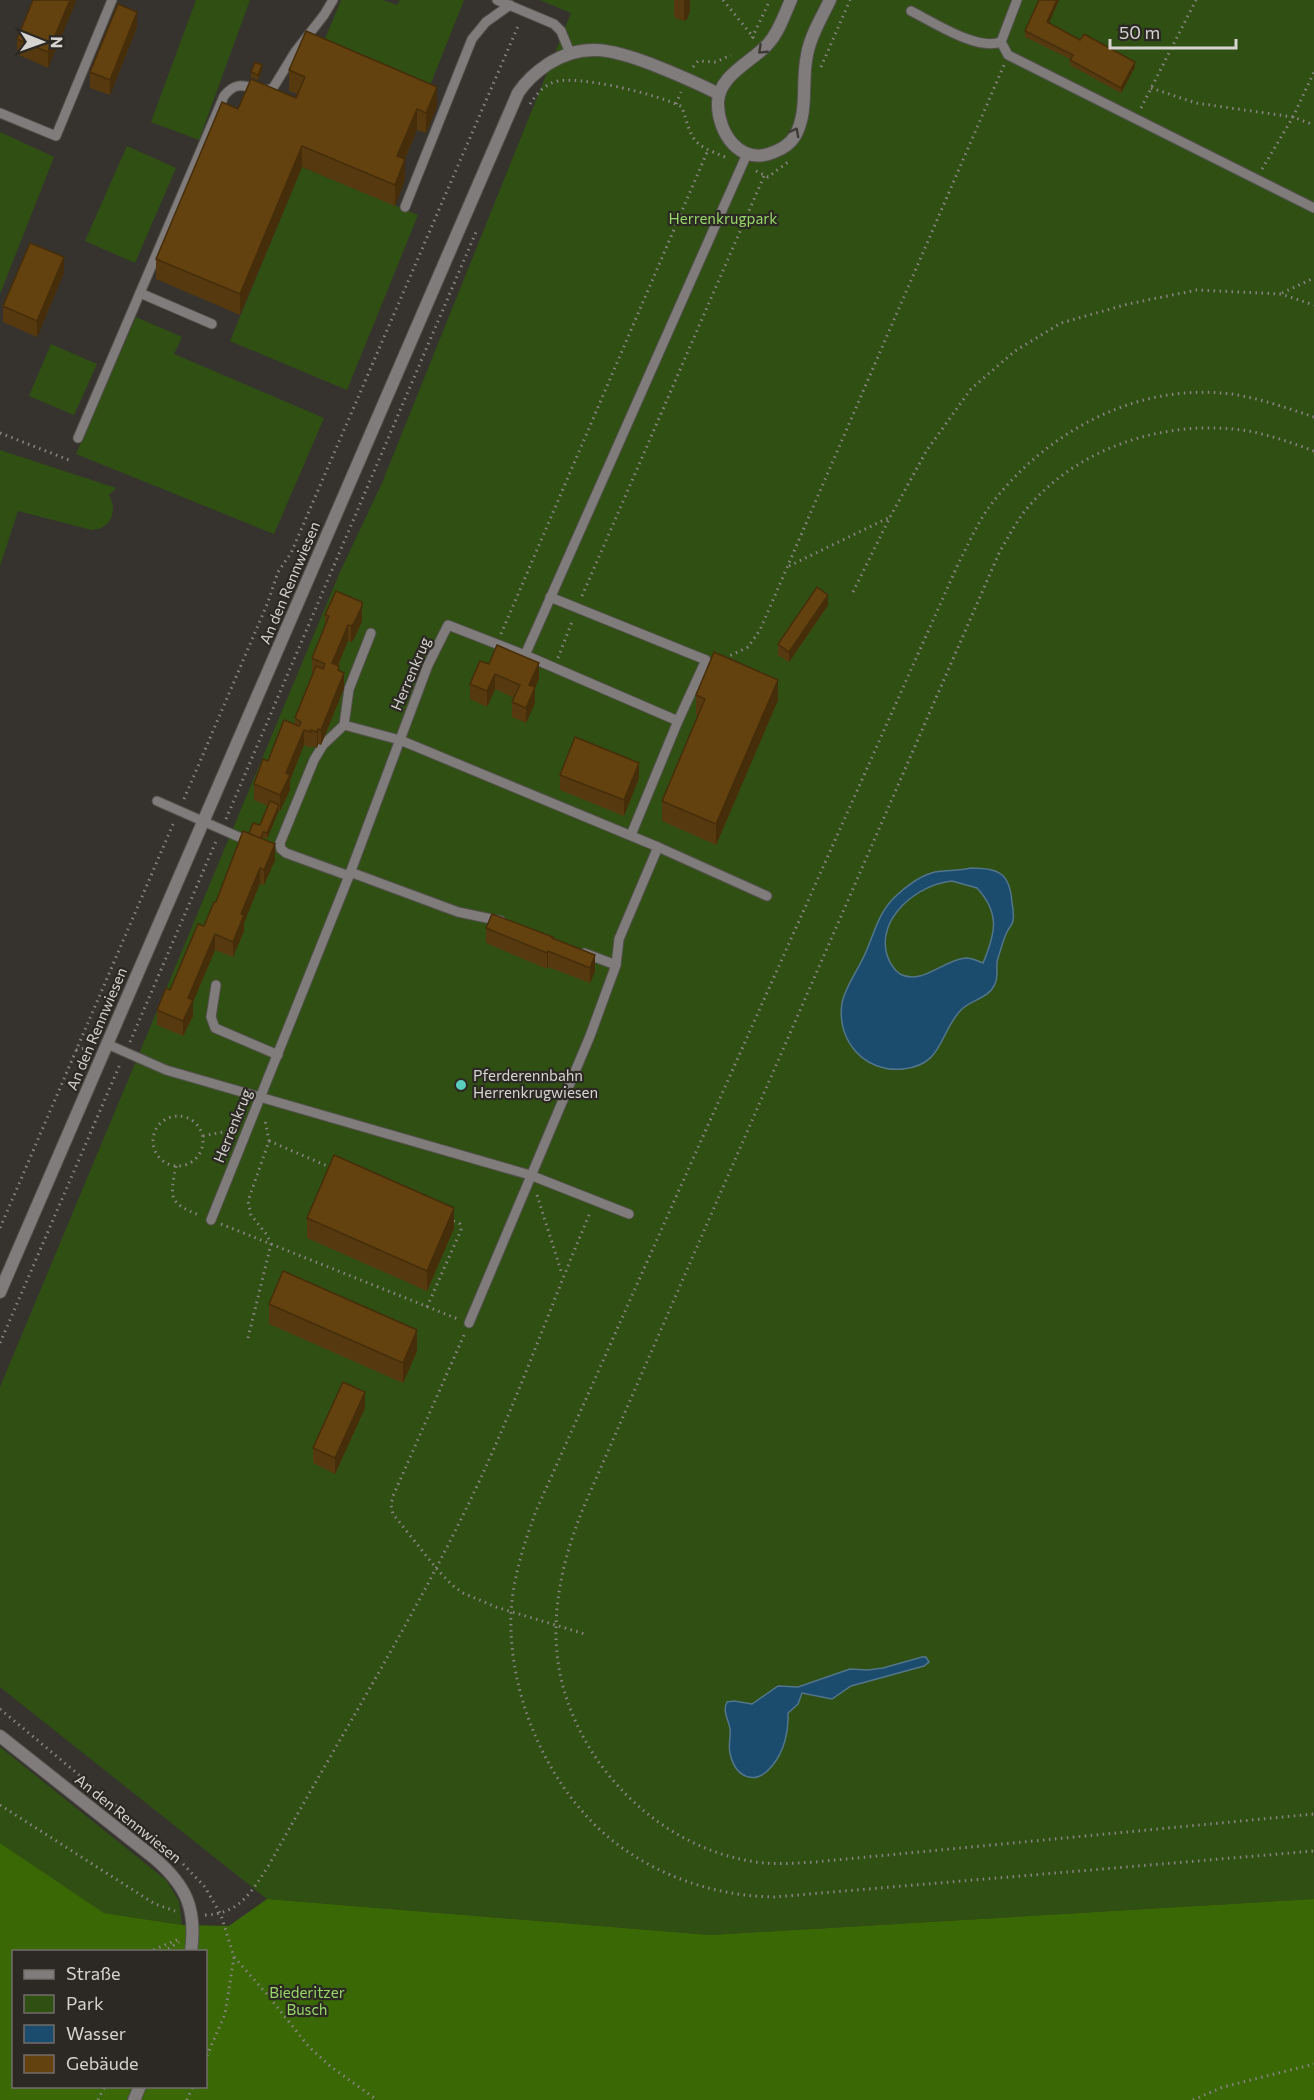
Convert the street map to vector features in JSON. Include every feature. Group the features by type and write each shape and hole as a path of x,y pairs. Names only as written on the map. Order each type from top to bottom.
{"street":[{"path":"791,0 778,30 763,49 733,74 719,94 719,112 723,132 733,145 747,154 759,156 770,154 794,138 803,108 808,48 830,0"},
{"name":"An den Rennwiesen","path":"0,1292 512,103 522,87 536,72 570,52 594,50 612,52 687,78 719,94"},
{"name":"An den Rennwiesen","path":"0,1736 167,1869 184,1891 192,1916 191,1950"}],"lane":[{"path":"0,113 56,136 112,0"},
{"path":"78,438 224,96 230,89 237,86 264,90 273,88 302,42 333,0"},
{"path":"497,0 558,27 564,35 570,52"},
{"path":"910,10 977,43 993,45 1000,42 1017,0"},
{"path":"405,207 472,39 492,17 510,5"},
{"path":"302,42 312,47"},
{"path":"1000,42 1008,55 1314,208"},
{"path":"436,99 446,104"},
{"path":"525,655 747,154"},
{"path":"140,294 212,324"},
{"path":"550,597 706,660 631,835"},
{"name":"Herrenkrug","path":"211,1220 349,874 428,665 448,625 498,643 678,721"},
{"path":"371,633 349,689 344,725 316,755 280,843 281,849 286,853 458,912 495,919 510,925"},
{"path":"344,725 400,740 631,835 767,896"},
{"path":"157,801 248,841"},
{"path":"469,1323 575,1072 616,965 619,939 658,847"},
{"path":"574,949 616,965"},
{"path":"216,985 211,1017 215,1028 278,1055"},
{"path":"107,1044 166,1070 260,1099 530,1175 629,1214"}],"path":[{"path":"723,0 763,49"},
{"path":"745,44 753,37 770,0"},
{"path":"1136,118 1196,0"},
{"path":"0,1228 268,602 278,572 295,542 525,12"},
{"path":"676,104 692,67 698,62 716,62 736,52"},
{"path":"706,660 729,657 743,651 752,643 1008,55"},
{"path":"1257,178 1293,117 1314,72"},
{"path":"498,643 708,150 699,146 688,130 682,107 599,83 564,80 545,87 529,106"},
{"path":"1151,88 1196,103 1293,117 1314,125"},
{"path":"554,668 765,175"},
{"path":"0,1343 477,228"},
{"path":"1281,294 1314,278"},
{"path":"853,592 890,517 927,450 971,389 1015,351 1061,323 1128,304 1197,291 1281,294 1314,305"},
{"path":"1314,417 1232,394 1184,393 1137,401 1092,420 1064,436 1023,469 987,511 959,562 536,1511 517,1568 511,1612 513,1656 522,1699 537,1740 567,1792 585,1815 615,1842 649,1864 700,1886 735,1894 774,1897 1314,1851"},
{"path":"1314,451 1275,438 1231,429 1185,430 1142,437 1098,452 1073,468 1037,497 1013,528 1000,551 582,1511 565,1558 560,1582 557,1626 558,1661 568,1698 584,1735 613,1780 634,1803 657,1822 700,1846 736,1858 776,1864 815,1862 1314,1814"},
{"path":"0,434 69,460"},
{"path":"787,566 890,517"},
{"path":"248,1338 271,1244 252,1215 248,1201 269,1141 260,1099"},
{"path":"174,1116 183,1116 198,1125 203,1136 202,1149 195,1160 189,1164 176,1166 162,1161 153,1148 153,1138 160,1123 174,1116"},
{"path":"203,1136 249,1126"},
{"path":"269,1141 332,1168"},
{"path":"176,1166 172,1189 176,1203 183,1209 469,1323 391,1500 395,1519 436,1568 463,1593 511,1612 585,1634"},
{"path":"530,1175 563,1276"},
{"path":"0,1805 166,1909 192,1916 221,1915 248,1897 269,1865 436,1568 468,1506 510,1413 563,1276 591,1214"},
{"path":"427,1307 461,1228 459,1224 447,1218"},
{"path":"0,1709 134,1821"},
{"path":"221,1915 234,1957 309,2047 330,2066 377,2100"},
{"path":"153,1950 193,1933"},
{"path":"207,2056 225,2014 234,1957"},
{"path":"1193,2100 1223,2087 1314,2064"}],"green space":[{"path":"196,0 250,0 199,140 151,122"},
{"path":"341,0 383,0 397,5 400,0 464,0 429,88 323,44"},
{"name":"Herrenkrugpark","path":"540,0 1314,0 1314,1899 710,1935 267,1899 0,1687 0,1387 340,572 382,483 571,13"},
{"path":"0,132 54,157 0,294"},
{"path":"127,146 176,168 135,263 85,241"},
{"path":"302,167 418,215 347,390 230,341"},
{"path":"136,317 182,337 174,354 324,418 274,534 76,454"},
{"path":"51,344 97,364 74,415 29,396"},
{"path":"0,450 116,488 109,495 113,513 108,523 99,529 92,530 18,511 0,566"},
{"path":"0,1747 166,1880 179,1901 182,1925 104,1913 0,1843"},
{"name":"Biederitzer Busch","path":"0,1843 104,1913 182,1925 229,1926 267,1899 710,1935 1314,1899 1314,2100 0,2100"}],"water":[{"path":"981,868 996,871 1006,879 1011,893 1013,921 998,958 995,984 988,993 960,1011 939,1047 926,1061 903,1069 877,1066 856,1052 844,1030 841,1017 846,991 881,915 897,895 930,873","holes":["952,881 977,888 990,907 994,924 983,963 968,958 958,959 916,977 908,977 895,970 887,955 885,941 888,928 903,905 926,889"]},
{"path":"926,1657 929,1662 924,1666 851,1686 832,1699 802,1693 798,1704 788,1713 785,1741 772,1766 766,1772 753,1777 746,1776 736,1768 729,1750 730,1729 725,1709 727,1702 752,1704 778,1686 798,1687 850,1669 883,1668"}],"building":[{"path":"33,0 70,0 48,52 17,39"},
{"path":"1039,0 1057,0 1047,22 1080,40 1084,34 1135,62 1121,88 1070,60 1073,55 1025,31"},
{"path":"118,4 137,12 110,80 90,72"},
{"path":"306,31 437,87 426,113 417,109 397,156 405,159 395,185 302,146 240,294 156,259 222,102 238,109 251,79 296,98 305,77 289,70"},
{"path":"255,62 262,65 258,75 251,72"},
{"path":"30,243 64,257 37,321 3,306"},
{"path":"817,587 828,595 789,652 778,644"},
{"path":"336,591 362,602 354,623 351,626 348,625 332,663 339,666 338,670 344,673 321,730 318,729 317,732 311,730 311,732 304,730 286,773 290,775 280,795 254,784 263,759 268,761 284,720 299,726 301,722 295,718 316,666 323,669 325,664 312,658 329,616 325,615"},
{"path":"497,645 539,663 529,685 535,687 526,708 512,702 520,685 495,674 487,691 470,684 480,661 489,664"},
{"path":"714,652 778,680 716,824 662,801 705,699 696,695"},
{"path":"575,737 639,763 624,800 560,775"},
{"path":"270,801 279,805 267,833 263,832 261,838 249,834 253,823 260,825"},
{"path":"243,831 275,844 264,870 260,868 241,914 244,915 233,942 215,934 188,998 193,1000 183,1021 157,1010 166,988 170,990 198,924 204,926 216,902"},
{"path":"492,914 595,955 590,968 486,928"},
{"path":"334,1155 454,1208 427,1271 307,1218"},
{"path":"283,1271 417,1330 403,1363 269,1304"},
{"path":"343,1382 365,1392 335,1458 313,1448"}],"place":[{"name":"Pferderennbahn Herrenkrugwiesen","path":"461,1085"}]}
